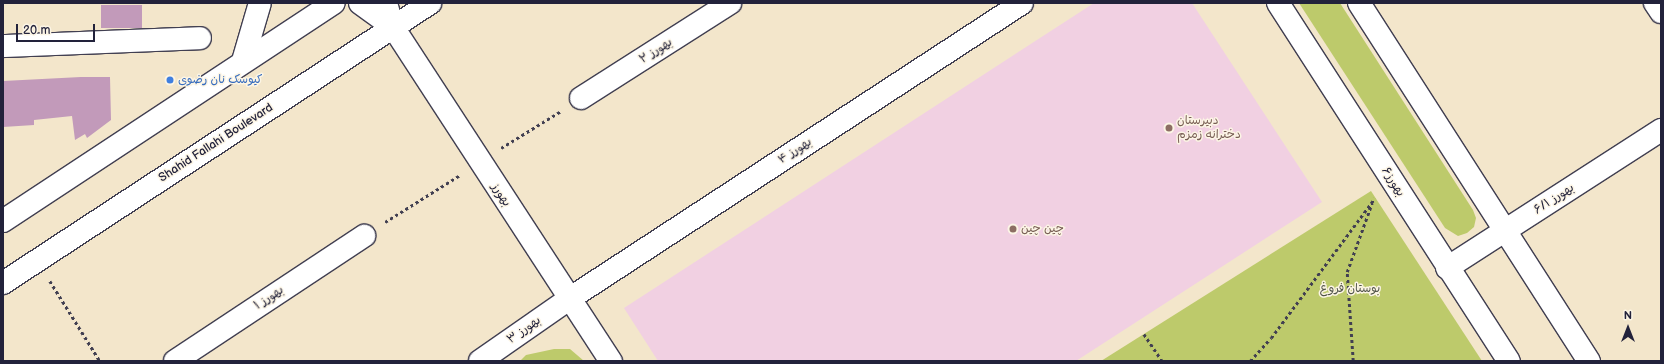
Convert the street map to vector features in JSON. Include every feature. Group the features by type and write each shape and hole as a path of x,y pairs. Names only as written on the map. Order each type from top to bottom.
{"street":[{"path":"243,61 260,3"},
{"path":"3,221 243,61 334,3"},
{"path":"360,3 393,27"},
{"path":"386,3 393,27"},
{"name":"Shahid Fallahi Boulevard","path":"3,283 430,3"},
{"name":"بهورز ۲","path":"581,98 730,3"},
{"name":"بهورز ۴","path":"569,299 1022,3"},
{"name":"بهورز۶","path":"1278,3 1508,361"},
{"path":"1359,3 1590,361"},
{"path":"1655,3 1661,12"},
{"name":"بهورز","path":"393,27 569,299 611,361"},
{"path":"3,46 200,38"},
{"name":"بهورز ۶/۱","path":"1447,268 1661,130"},
{"name":"بهورز ۱","path":"175,361 364,236"},
{"name":"بهورز ۳","path":"480,361 569,299"}],"path":[{"path":"1250,361 1276,332 1374,199 1347,272 1353,361"},
{"path":"37,261 100,361"},
{"path":"1144,334 1162,361"}],"shaded area":[{"path":"1094,3 1192,3 1322,202 1076,361 658,361 624,308"}],"green space":[{"path":"1299,3 1340,3 1473,210 1476,218 1474,227 1467,233 1458,236 1445,228"},
{"name":"بوستان فروغ","path":"1371,191 1482,361 1101,361"},
{"path":"554,349 570,349 584,361 520,361 526,355"}],"building":[{"path":"101,5 142,5 142,28 101,28"},
{"path":"110,77 111,120 87,138 85,134 75,140 72,116 34,120 34,125 3,127 3,81"}],"place":[{"name":"کیوسک نان رضوی","path":"170,80"},
{"name":"دبیرستان دخترانه زمزم","path":"1169,128"},
{"name":"چین چین","path":"1013,229"}]}
